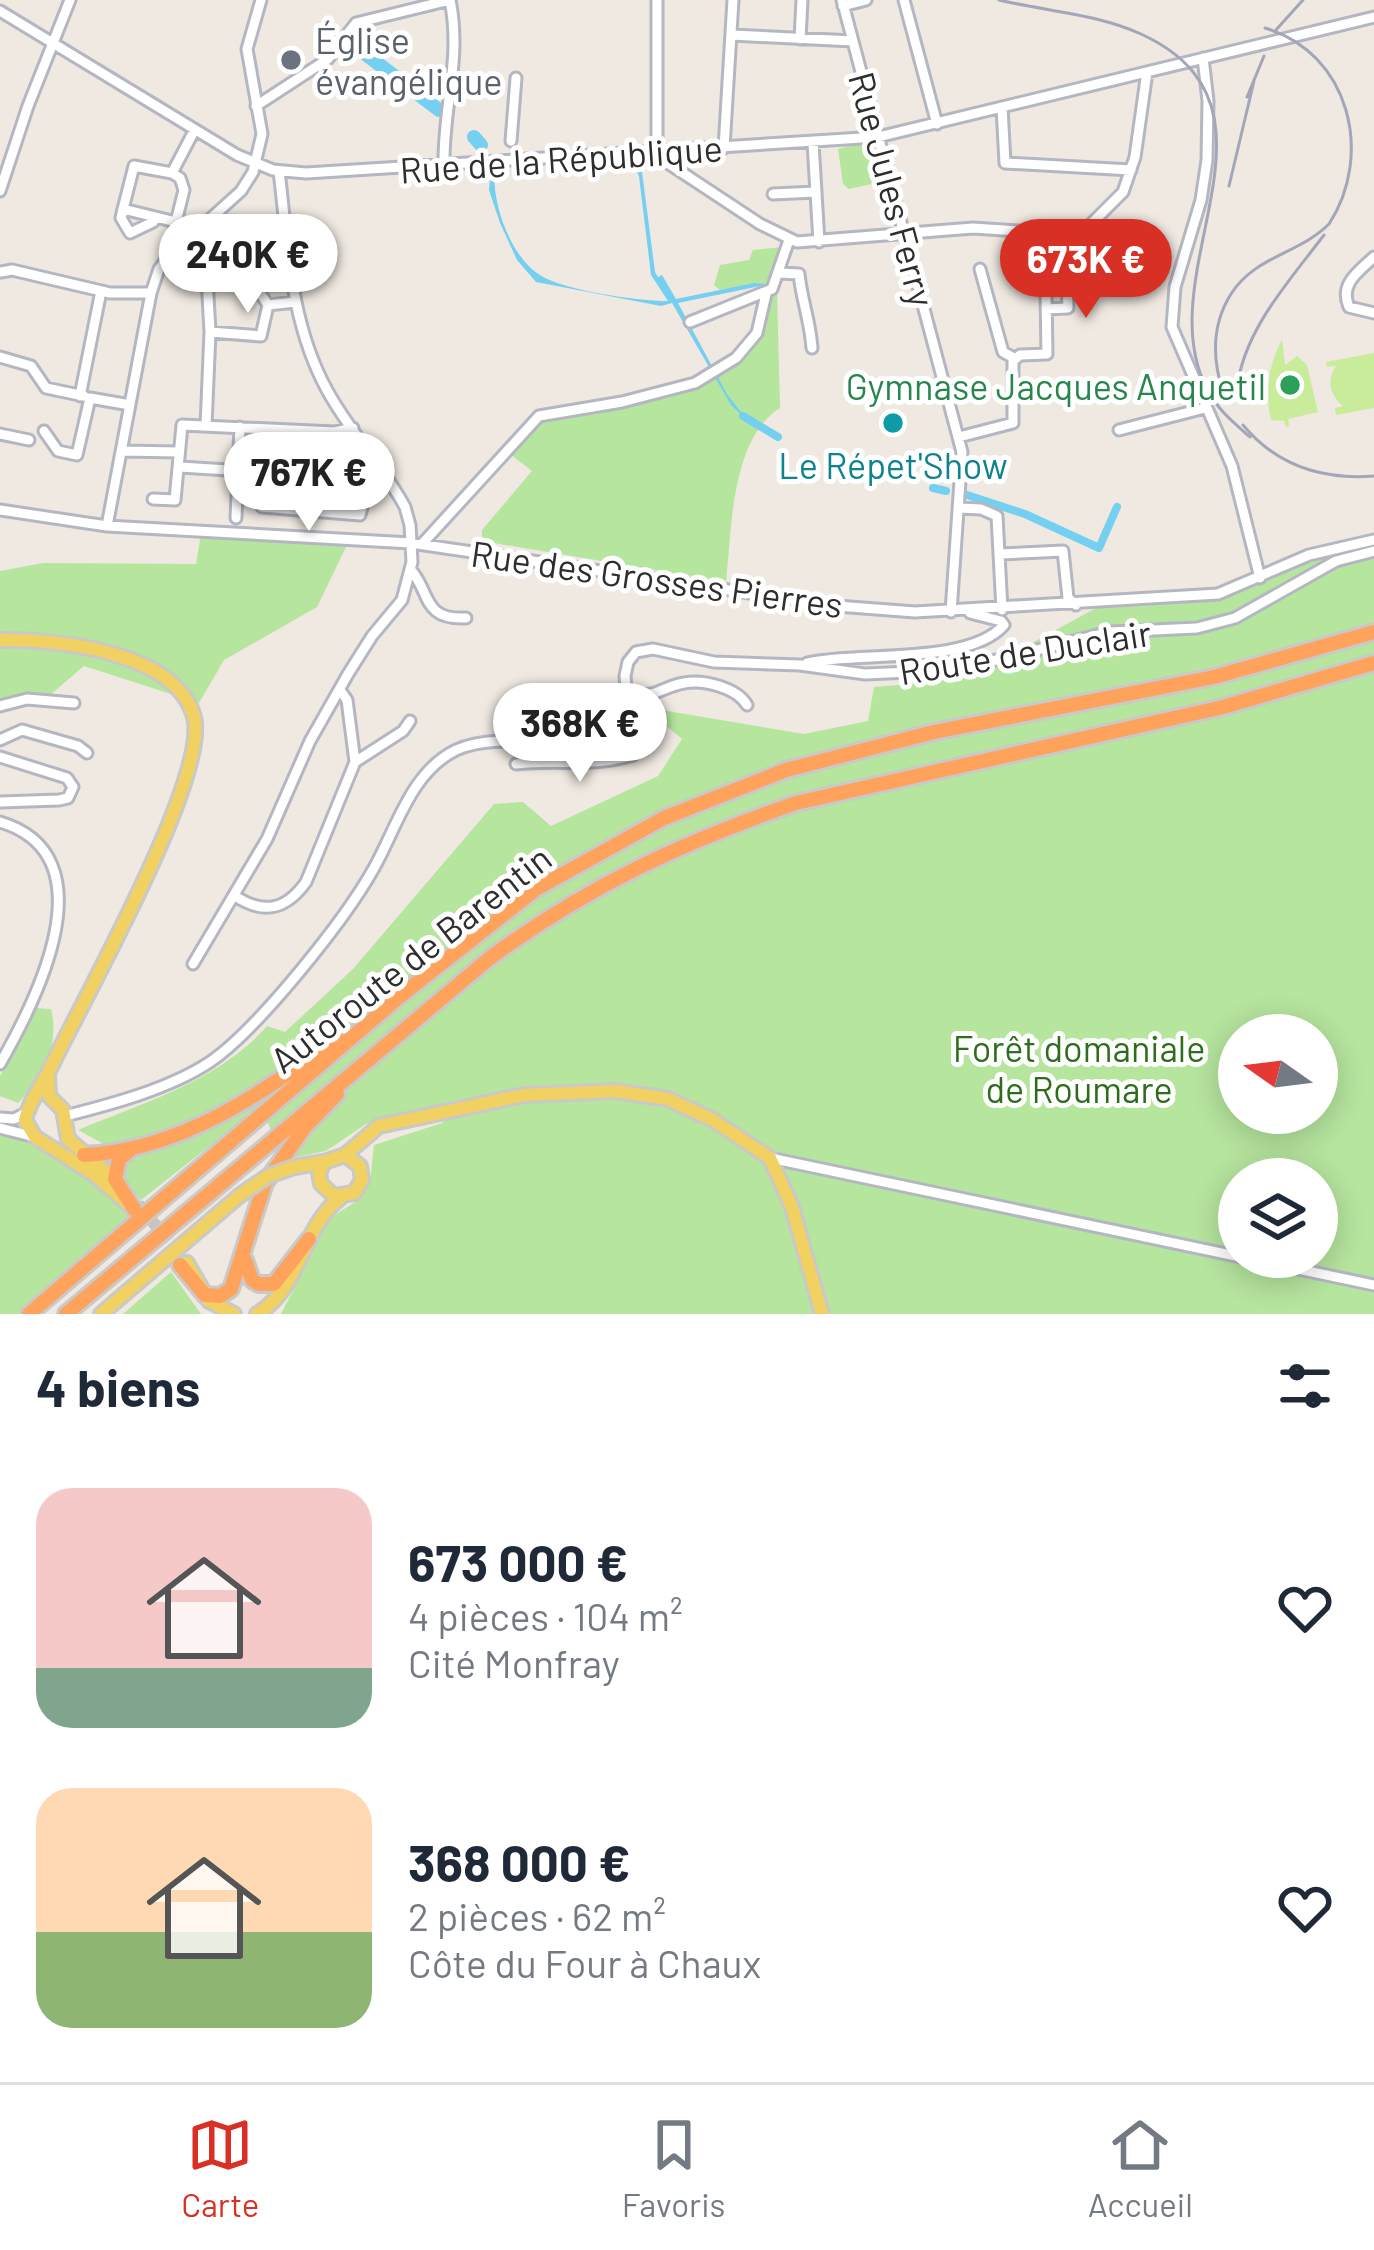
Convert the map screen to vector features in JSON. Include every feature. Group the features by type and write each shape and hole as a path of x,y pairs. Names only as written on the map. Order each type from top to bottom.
{"highway":[{"name":"Autoroute de Barentin","path":"29,1314 399,997 536,889 599,851 726,791 786,770 934,732 1214,677 1374,632"},
{"name":"Autoroute de Barentin","path":"66,1314 491,957 555,911 616,876 796,803 1222,707 1374,663"},
{"path":"84,1155 134,1148 182,1132 248,1100 399,997"},
{"path":"184,1264 206,1295 220,1296 231,1289 257,1199 279,1160 368,1057"},
{"path":"134,1148 119,1159 116,1179 136,1207"},
{"path":"247,1234 247,1273 267,1286 279,1280 309,1240"}],"main road":[{"path":"0,640 86,646 135,664 158,675 181,695 196,728 196,748 186,778 132,907 28,1110 26,1126 37,1138 136,1207"},
{"path":"48,1073 49,1096 64,1121 68,1139 116,1179"},
{"path":"345,1155 369,1131 505,1098 616,1091 668,1099 692,1108 770,1159 793,1207 822,1314"},
{"path":"28,1110 41,1100 55,1102"},
{"path":"37,1138 52,1139 64,1121"},
{"path":"318,1220 359,1187 367,1144 396,1123"},
{"path":"106,1314 241,1198 334,1155 345,1155 360,1166"},
{"path":"257,1314 284,1291 318,1220 324,1162"},
{"path":"295,1170 340,1198"},
{"path":"184,1264 203,1308 212,1314"},
{"path":"206,1295 216,1307 234,1314"}],"street":[{"path":"0,191 70,0"},
{"path":"107,526 151,293 160,269 244,188 255,164 262,140 247,49 261,0"},
{"path":"256,106 328,59 356,23 450,0 456,57 443,124 444,165"},
{"path":"658,0 656,152 663,162 789,240 819,242 973,229 1077,236 1120,195 1132,170 1147,72"},
{"path":"724,148 733,0"},
{"path":"800,39 802,0"},
{"path":"842,3 866,0"},
{"path":"904,0 937,124"},
{"name":"Rue Jules Ferry","path":"842,3 960,442 951,612"},
{"name":"Rue de la République","path":"0,11 255,164 276,170 334,172 878,137 1374,17"},
{"path":"730,35 853,41"},
{"path":"1202,58 1208,101 1207,160 1201,200 1175,287 1172,328 1242,497 1259,578"},
{"path":"511,141 516,78"},
{"path":"1002,107 1005,163 1132,170"},
{"path":"172,173 194,131"},
{"path":"813,143 819,242"},
{"path":"155,217 130,232 121,218 134,166 180,178 184,190 176,222"},
{"path":"193,964 267,839 310,741 372,636 402,600 416,543 405,507 321,378 295,302 276,170"},
{"path":"773,194 816,192"},
{"path":"123,209 176,222 204,265 209,332 206,426"},
{"path":"980,269 1003,352 1014,358 1047,354 1045,235"},
{"path":"1046,281 1078,279 1077,236"},
{"path":"416,543 539,416 695,383 750,346 766,294 781,273 789,240"},
{"path":"1374,256 1346,285 1344,296 1348,307 1374,313"},
{"path":"204,265 245,270 268,305 264,334 209,332"},
{"path":"1364,266 1374,277"},
{"path":"0,273 12,270 101,291 151,293"},
{"path":"781,273 799,274 812,348"},
{"path":"1046,309 1068,308 1067,280"},
{"path":"44,431 58,451 77,455 101,291"},
{"path":"690,322 766,294"},
{"path":"268,305 295,302"},
{"path":"0,357 31,366 46,388 130,405"},
{"path":"960,442 1015,421 1014,358"},
{"path":"1119,430 1204,408"},
{"path":"153,499 175,500 182,425 334,432 353,428"},
{"path":"236,518 240,427"},
{"path":"0,434 29,440"},
{"path":"122,451 179,452"},
{"path":"179,467 370,479 383,472"},
{"path":"262,472 262,507 360,515 370,479"},
{"path":"959,508 997,516 1002,610"},
{"name":"Rue des Grosses Pierres","path":"0,510 107,526 416,543 837,606 951,612 1218,594 1309,555 1374,540"},
{"path":"1000,554 1063,550 1068,598 1076,605"},
{"name":"Route de Duclair","path":"627,695 628,662 636,652 653,650 714,662 800,665 865,674 955,670 1110,632 1197,628 1235,617 1336,561 1374,551"},
{"path":"411,570 434,610 450,618 466,618"},
{"path":"800,665 904,658 988,639 1004,625 1001,620 965,611"},
{"path":"64,1121 183,1076 208,1063 249,1029 353,901 411,796 445,757 483,742 597,745 619,740 629,722 627,695 652,695 681,682 737,692 746,705"},
{"path":"235,896 268,909 295,897 306,882 355,762 347,700 340,690"},
{"path":"0,706 27,699 74,703"},
{"path":"355,762 403,731 410,721"},
{"path":"0,740 22,730 87,753"},
{"path":"561,759 562,745"},
{"path":"515,764 561,759 599,766 633,755"},
{"path":"0,757 67,778 73,787 68,798 59,800 0,802"},
{"path":"0,823 38,844 52,865 58,890 43,980 0,1064"},
{"path":"0,1118 14,1119 28,1110"},
{"path":"0,1128 37,1138"},
{"path":"770,1159 1374,1285"}],"green space":[{"path":"853,145 873,151 881,170 872,184 849,189 843,184 838,149"},
{"path":"783,247 769,283 720,290 714,285 720,265 749,260 753,250"},
{"path":"777,289 780,408 764,422 743,462 726,582 482,541 482,530 532,471 506,451 539,416 695,383 750,346 766,294"},
{"name":"Gymnase Jacques Anquetil","path":"1282,339 1285,365 1297,356 1307,365 1318,412 1288,419 1286,427 1284,421 1271,420 1268,399 1271,368"},
{"path":"1374,353 1374,408 1336,415 1335,408 1343,406 1331,388 1336,366 1327,367 1326,362"},
{"path":"202,528 347,545 317,607 224,660 199,703 84,666 50,695 0,700 0,571 43,563 196,564"},
{"name":"Forêt domaniale de Roumare","path":"1374,546 1374,1314 281,1314 330,1218 360,1199 370,1182 374,1145 442,1123 448,1117 439,1105 366,1124 326,1151 287,1159 259,1107 141,1200 120,1175 115,1150 78,1130 204,1076 267,1026 285,1032 353,969 494,804 523,802 551,826 658,776 682,739 644,707 804,734 868,721 874,687 935,682 999,661 1096,608 1201,602 1335,547"},
{"path":"34,1008 51,1009 51,1047 42,1072 18,1103 0,1096 0,1076"},
{"path":"0,1129 71,1166 131,1218 21,1314 0,1314"},
{"path":"171,1272 201,1314 123,1314"}],"water":[{"path":"636,157 655,272 662,275 676,299 770,284 678,303 727,394 748,421 731,405 672,303 661,306 536,282 517,260 500,223 489,190 491,167 495,166 504,226 529,267 551,281 583,290 668,301 651,275 639,176 629,158"}],"waterway":[{"path":"347,40 439,110"},
{"path":"474,137 481,145"},
{"path":"743,416 778,437"},
{"path":"933,488 946,491"},
{"path":"967,495 1025,514 1099,548 1117,507"}],"tunnel":[{"path":"138,1204 187,1263"}],"railway":[{"path":"999,0 1089,17 1141,34 1188,66 1211,104 1217,148 1194,295 1193,343 1211,396 1250,437"},
{"path":"1275,31 1303,0"},
{"path":"1223,392 1216,342 1220,317 1231,294 1252,271 1329,224 1343,197 1350,168 1346,110 1334,83 1317,59 1294,41 1265,28"},
{"path":"1247,97 1264,56"},
{"path":"1229,186 1254,81"},
{"path":"1237,389 1258,327 1324,235"},
{"path":"1243,425 1270,451 1302,467 1336,475 1374,476"}],"place":[{"name":"Église évangélique","path":"291,60"},
{"name":"Gymnase Jacques Anquetil","path":"1290,385"},
{"name":"Le Répet'Show","path":"893,423"}]}
